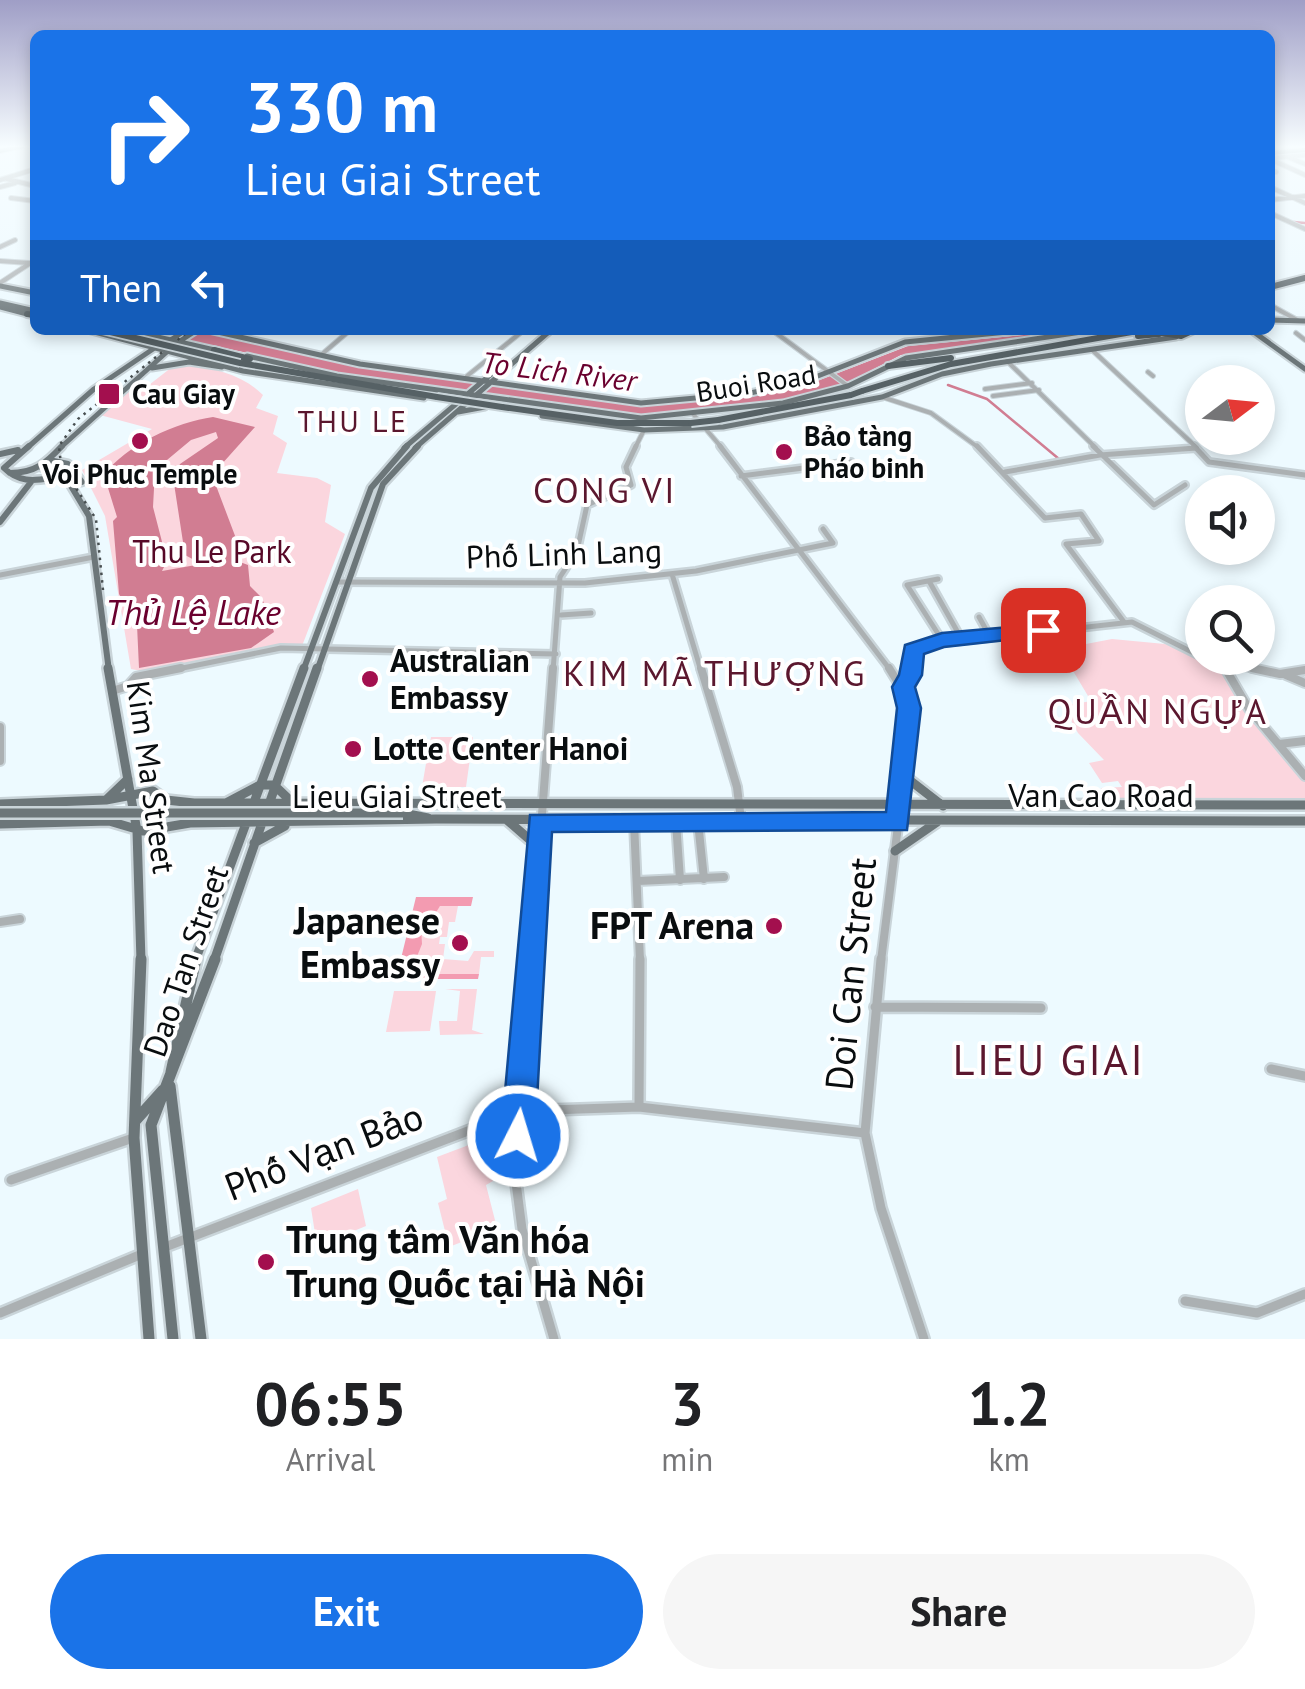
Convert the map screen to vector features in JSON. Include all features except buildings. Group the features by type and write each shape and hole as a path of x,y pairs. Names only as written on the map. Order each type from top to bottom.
{"highway":[{"path":"1275,283 1305,275"},
{"path":"122,335 240,364 617,424 717,418 808,406 981,356"},
{"path":"133,335 240,364"},
{"path":"1047,347 1111,335"},
{"path":"888,366 1125,335"},
{"path":"1171,335 1180,335"},
{"path":"214,350 312,376"},
{"path":"942,374 981,356"},
{"path":"229,364 312,376"}],"main road":[{"path":"0,284 30,293"},
{"path":"0,305 30,313"},
{"path":"1275,321 1303,322"},
{"name":"Buoi Road","path":"107,335 229,364 438,397 454,403 644,430 711,431 882,397 942,374 1176,336"},
{"name":"Buoi Road","path":"155,335 337,376 622,417 691,419 705,413 853,390 924,383"},
{"path":"0,522 69,437 168,351 181,335"},
{"path":"7,469 22,449 128,364 185,335"},
{"path":"231,335 321,355 613,400 666,402 750,393 829,375 906,342 976,335"},
{"path":"488,380 541,335"},
{"path":"471,393 541,335"},
{"name":"Buoi Road","path":"810,411 853,390 888,366 921,355 1061,335"},
{"path":"1258,335 1305,369"},
{"path":"128,364 135,346 132,341"},
{"path":"147,370 185,362 240,364"},
{"name":"Dao Tan Street","path":"170,1082 193,966 299,681 380,490 408,449 443,412 471,393"},
{"name":"Dao Tan Street","path":"408,449 454,413 471,393"},
{"path":"438,397 443,412"},
{"path":"454,413 483,406 481,401 488,398"},
{"path":"22,449 0,455 7,469 28,484 79,479 68,464 69,437"},
{"path":"7,469 68,464"},
{"path":"44,465 58,469 67,478"},
{"name":"Kim Ma Street","path":"67,478 86,507 137,831 142,988 134,1138 150,1339"},
{"name":"Dao Tan Street","path":"170,1082 323,649 341,582"},
{"path":"299,681 310,681"},
{"path":"903,775 943,806"},
{"path":"106,800 128,778"},
{"path":"226,803 260,785 274,785 294,804"},
{"name":"Lieu Giai Street","path":"0,804 106,800 152,791 166,800 194,804 901,804"},
{"path":"88,820 99,813 93,801"},
{"path":"190,822 186,814 194,804"},
{"path":"311,823 308,813 317,804"},
{"name":"Van Cao Road","path":"901,804 1305,805"},
{"path":"1061,805 1067,821"},
{"path":"403,813 436,806"},
{"path":"0,813 403,813 436,819"},
{"name":"Lieu Giai Street","path":"137,831 163,830 190,822 259,832 294,823 436,819 898,822"},
{"path":"507,820 537,846"},
{"path":"0,824 109,821 137,831"},
{"path":"895,850 938,821"},
{"name":"Van Cao Road","path":"898,822 1305,821"},
{"path":"259,832 294,823"},
{"path":"135,1122 170,1082"},
{"path":"170,1082 201,1339"},
{"path":"170,1082 151,1124 173,1339"}],"street":[{"path":"1275,213 1305,228"},
{"path":"0,248 14,240"},
{"path":"0,262 30,262"},
{"path":"0,284 30,263"},
{"path":"1275,307 1303,322"},
{"path":"1296,334 1305,340"},
{"path":"321,355 341,335"},
{"path":"467,376 518,335"},
{"path":"778,335 853,390"},
{"path":"1091,349 1185,437"},
{"path":"1006,361 1041,390 1100,455 1154,505 1185,485"},
{"path":"986,389 1033,383"},
{"path":"993,396 1041,390"},
{"path":"1008,396 1041,390"},
{"path":"904,391 909,401"},
{"path":"882,397 909,401 956,428 1004,472 1045,518 1081,514 1099,541 1066,544 1124,622"},
{"path":"705,413 711,431 740,476 903,687 911,675 913,650 942,640 1124,622 1150,626 1168,642 1185,649"},
{"path":"691,419 701,430"},
{"path":"554,1339 522,1229 515,1175 560,581 577,551 587,505 632,485 626,466 644,430"},
{"path":"1004,472 1100,455 1185,449"},
{"path":"1203,455 1209,462 1305,474"},
{"path":"740,476 852,462"},
{"path":"800,550 833,543 822,529"},
{"name":"Phố Linh Lang","path":"341,582 560,581 672,574 800,550"},
{"path":"0,575 94,557"},
{"path":"672,574 742,822"},
{"path":"942,640 907,585 933,580 961,638"},
{"path":"560,615 591,613"},
{"path":"979,617 989,636"},
{"path":"112,690 144,675 269,650 556,654"},
{"path":"1280,674 1305,670"},
{"path":"1275,673 1305,683"},
{"path":"1229,675 1249,709 1304,773"},
{"name":"Doi Can Street","path":"903,687 909,708 901,804 875,1007 865,1132 881,1208 924,1339"},
{"path":"0,727 0,761"},
{"path":"1278,744 1305,741"},
{"path":"634,822 642,992 636,1000 639,1107"},
{"path":"676,822 680,880"},
{"path":"698,822 704,879"},
{"path":"638,881 724,878"},
{"path":"0,922 20,919"},
{"path":"875,1007 1041,1008"},
{"path":"1271,1069 1305,1076"},
{"name":"Phố Vạn Bảo","path":"164,1248 520,1111 639,1107 865,1132"},
{"path":"11,1180 134,1138"},
{"path":"0,1313 143,1254"},
{"path":"1185,1300 1257,1314 1305,1294"}],"green space":[{"name":"Thu Le Park","path":"187,364 229,374 263,395 256,408 278,416 273,434 287,443 277,473 317,478 331,485 325,522 345,534 302,646 272,647 147,672 131,669 105,516 82,470 152,429 100,415 130,391 140,392 172,367"},
{"path":"1112,639 1165,644 1185,652 1185,675 1228,675 1305,779 1305,800 1106,799 1101,788 1122,787 1118,781 1102,783 1089,763 1104,760 1078,733 1063,706 1091,701 1060,649"},
{"path":"431,737 473,737 466,787 422,787 429,746 448,745 430,743"},
{"path":"440,906 458,906 455,922 449,922 447,937 440,937 439,944 445,944 443,959 468,961 474,951 494,951 494,957 481,957 479,974 430,974 417,962 421,929 415,917 429,915"},
{"path":"445,989 477,989 472,1030 484,1034 440,1035 439,1021 457,1021 460,991"},
{"path":"394,991 436,991 430,1031 386,1032"},
{"path":"482,1140 493,1181 486,1185 497,1228 449,1247 438,1203 447,1199 437,1157"},
{"path":"358,1189 366,1226 317,1246 311,1208"}],"shaded area":[{"path":"416,897 473,897 471,906 440,906 435,914 417,915 414,921 421,927 422,944 416,959 430,974 479,974 478,979 396,979"}],"water":[{"path":"163,335 216,335 347,364 652,405 758,395 804,386 908,346 1041,335 901,355 843,385 768,403 641,415 346,374"},
{"name":"Thủ Lệ Lake","path":"213,417 255,427 212,475 237,541 232,559 248,565 250,586 262,598 274,632 251,648 139,668 137,625 119,594 113,521 117,517 104,475 138,445","holes":["216,432 218,438 180,464 173,477 185,555 196,565 162,571 167,561 153,507 155,470 191,440"]}],"waterway":[{"path":"1294,222 1305,223"},
{"path":"948,385 987,399 1059,459"}],"railway":[{"path":"103,590 96,519 61,465 59,446 78,419 184,335"}],"place":[{"name":"Cau Giay","path":"109,394"},
{"name":"Voi Phuc Temple","path":"140,441"},
{"name":"Bảo tàng Pháo binh","path":"784,452"},
{"name":"Australian Embassy","path":"370,679"},
{"name":"Lotte Center Hanoi","path":"353,749"},
{"name":"FPT Arena","path":"774,926"},
{"name":"Japanese Embassy","path":"460,943"},
{"name":"Trung tâm Văn hóa Trung Quốc tại Hà Nội","path":"266,1262"}],"district":[{"name":"THU LE","path":"353,422"},
{"name":"CONG VI","path":"605,491"},
{"name":"KIM MÃ THƯỢNG","path":"715,674"},
{"name":"QUẦN NGỰA","path":"1158,712"},
{"name":"LIEU GIAI","path":"1049,1060"}],"route":[{"path":"518,1136 540,822 898,822 909,708 903,687 911,675 913,650 942,640 1043,630"}],"water label":[{"name":"To Lich River","path":"559,372"}]}
